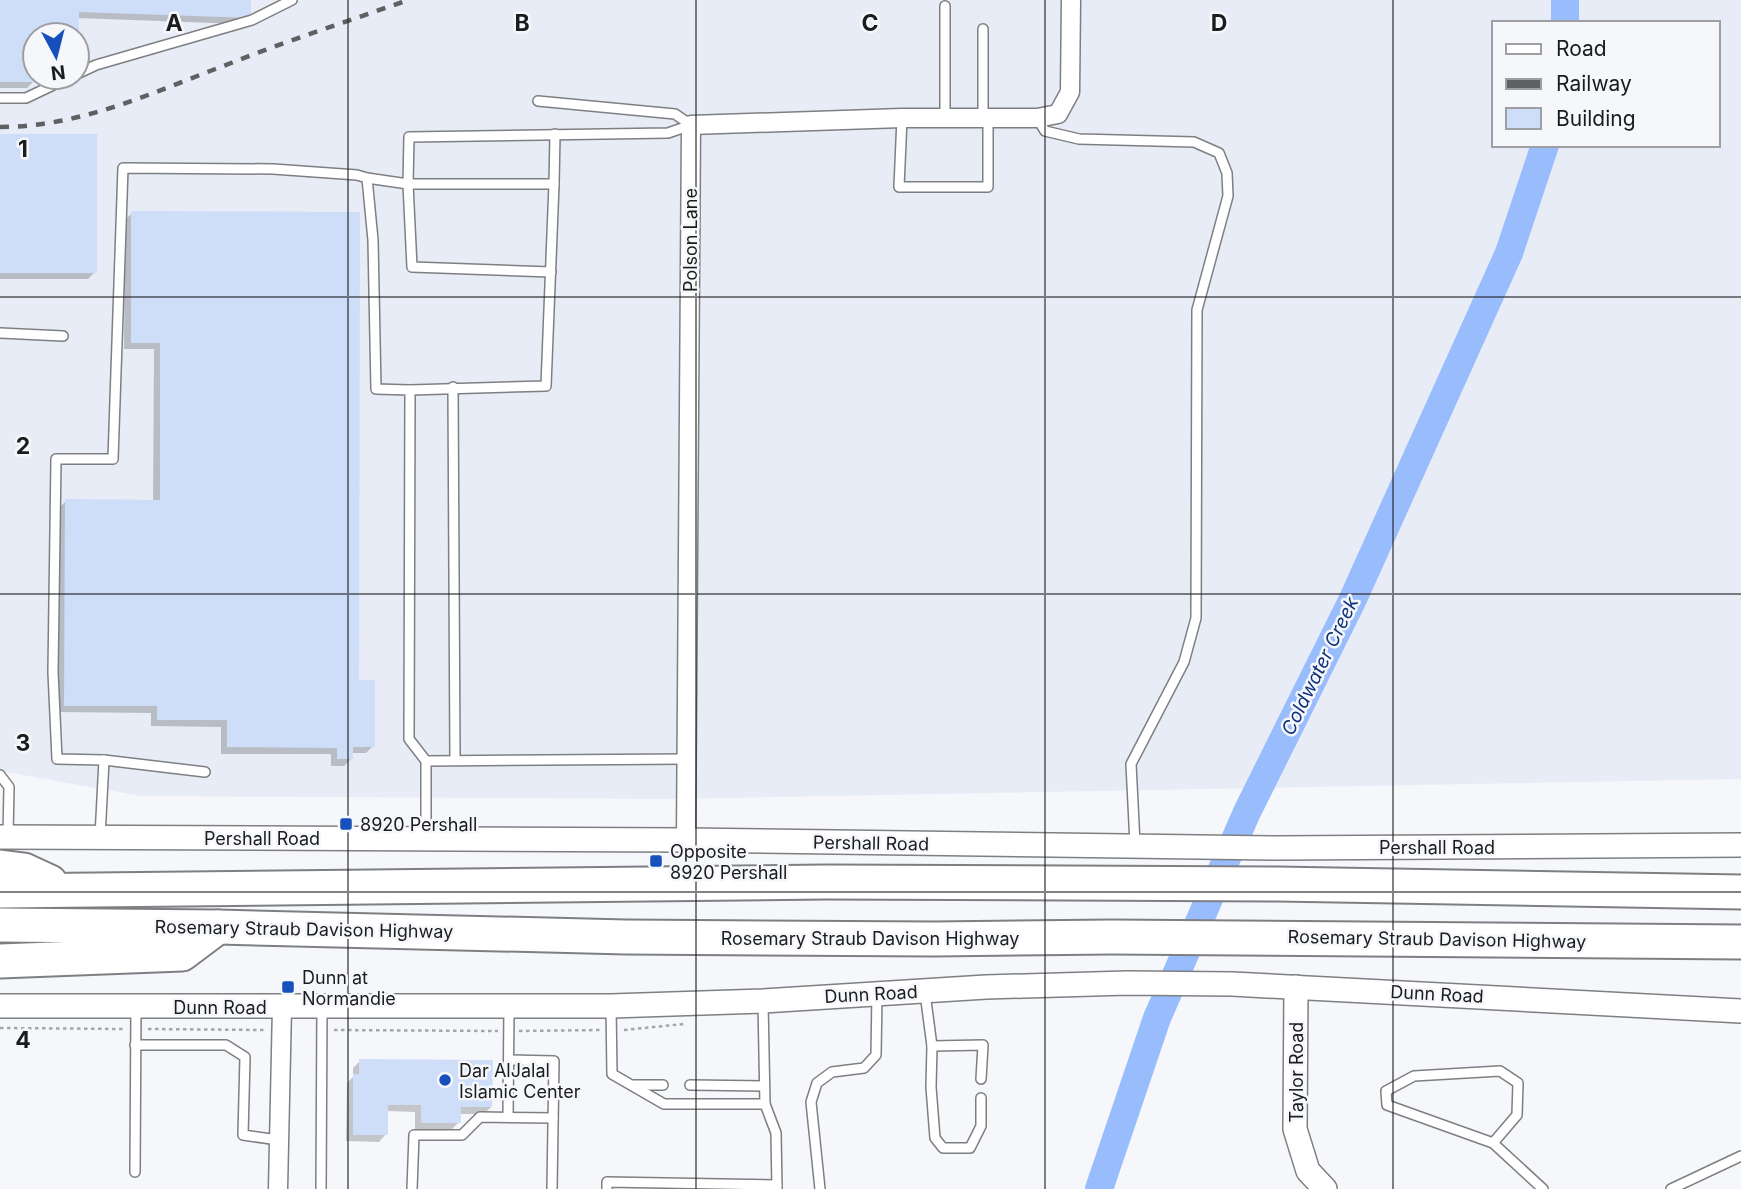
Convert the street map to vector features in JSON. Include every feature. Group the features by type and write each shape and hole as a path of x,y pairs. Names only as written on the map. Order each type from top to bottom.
{"highway":[{"path":"3,847 24,870 72,891"},
{"name":"Rosemary Straub Davison Highway","path":"0,891 496,884 1180,883 1741,892"},
{"name":"Rosemary Straub Davison Highway","path":"0,925 638,937 1216,937 1741,942"},
{"path":"0,961 181,954 218,927"}],"street":[{"path":"691,125 902,118 1037,118 1058,114 1070,92 1071,0"},
{"name":"Polson Lane","path":"686,840 691,125"},
{"name":"Pershall Road","path":"3,847 100,837 686,840 1278,848 1741,845"},
{"name":"Dunn Road","path":"0,1006 611,1006 1127,983 1232,984 1741,1011"},
{"name":"Taylor Road","path":"1296,988 1295,1129 1308,1171 1325,1189"},
{"path":"278,1189 282,1007"}],"lane":[{"path":"91,67 252,20 292,0"},
{"path":"945,6 945,118"},
{"path":"902,118 899,187 988,187 983,29"},
{"path":"0,98 26,98 41,91"},
{"path":"538,101 675,114 691,125"},
{"path":"1037,118 1045,131 1079,139 1194,142 1219,153 1227,173 1228,195 1197,310 1196,618 1184,662 1131,764 1135,846"},
{"path":"551,272 412,267 409,137 668,133 691,125"},
{"path":"367,178 373,240 376,389 546,386 555,134"},
{"path":"205,772 104,760 57,759 53,672 56,459 114,459 123,168 273,169 357,174 408,184 554,184"},
{"path":"0,332 62,336"},
{"path":"453,387 455,760"},
{"path":"410,390 410,739 426,761 426,839"},
{"path":"426,761 686,759"},
{"path":"100,837 104,760"},
{"path":"0,775 9,787 3,847"},
{"path":"925,991 932,1046 934,1138 943,1148 970,1148 981,1126 981,1098"},
{"path":"820,1189 811,1102 817,1083 832,1072 864,1068 876,1055 877,993"},
{"path":"607,1189 607,1182 777,1187 776,1133 765,1104 763,1001"},
{"path":"321,1189 322,1006"},
{"path":"509,1006 509,1117"},
{"path":"611,1006 612,1074 664,1104 765,1104"},
{"path":"135,1172 136,1007"},
{"path":"135,1045 226,1045 238,1050 245,1057 243,1135 278,1140"},
{"path":"932,1046 983,1045 981,1079"},
{"path":"510,1060 554,1061 552,1189"},
{"path":"1493,1143 1517,1115 1518,1083 1500,1071 1414,1076 1386,1091 1387,1105 1493,1143 1543,1189"},
{"path":"631,1085 663,1085"},
{"path":"690,1086 764,1086"},
{"path":"412,1189 414,1135 462,1135 480,1117 553,1118"},
{"path":"1671,1189 1741,1156"}],"path":[{"path":"621,1030 686,1024"},
{"path":"0,1028 122,1028"},
{"path":"148,1029 269,1030"},
{"path":"335,1030 501,1031"},
{"path":"524,1031 596,1030"}],"shaded area":[{"path":"0,0 1741,0 1741,779 674,799 141,796 0,771"}],"building":[{"path":"0,0 251,0 251,18 79,12 79,21 21,21 21,82 0,82"},
{"path":"0,134 97,134 97,273 0,273"},
{"path":"131,211 360,212 359,680 375,680 375,747 353,747 353,759 337,759 337,748 227,747 227,720 157,720 157,706 64,706 65,499 160,500 160,343 131,343"},
{"path":"359,1059 493,1060 492,1107 461,1107 461,1123 421,1123 421,1105 388,1105 388,1135 353,1135 353,1074 359,1074"}],"waterway":[{"name":"Coldwater Creek","path":"1565,0 1565,21"},
{"name":"Coldwater Creek","path":"1099,1189 1157,1018 1247,812 1352,601 1509,253 1544,147"}],"railway":[{"path":"0,127 60,121 118,106 275,46 408,0"}],"place":[{"name":"8920 Pershall","path":"346,824"},
{"name":"Opposite 8920 Pershall","path":"656,861"},
{"name":"Dunn at Normandie","path":"288,987"},
{"name":"Dar AlJalal Islamic Center","path":"445,1080"}]}
